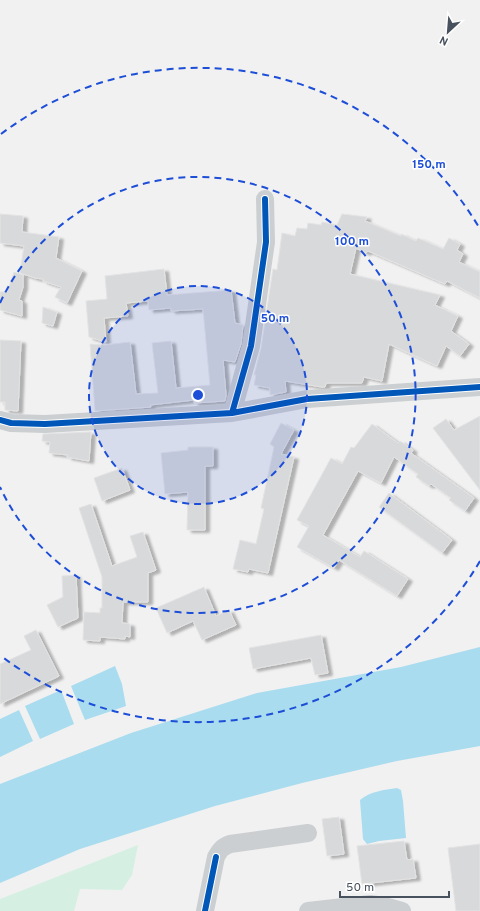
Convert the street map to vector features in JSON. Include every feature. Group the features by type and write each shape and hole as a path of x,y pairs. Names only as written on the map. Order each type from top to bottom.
{"street":[{"path":"232,413 251,346 266,242 265,199"},
{"path":"0,420 11,423 46,424 232,413 307,399 480,387"},
{"path":"205,911 216,857 220,850 230,844 308,833"},
{"path":"308,911 370,904 402,911"}],"green space":[{"path":"138,845 132,875 122,890 80,889 74,911 0,911 0,899"}],"water":[{"path":"480,647 480,746 397,761 302,783 215,806 80,849 0,883 0,784 131,733 257,693 401,667"},
{"path":"115,666 122,684 126,706 85,720 71,686"},
{"path":"61,690 74,724 40,739 25,706"},
{"path":"19,710 33,741 0,757 0,719"},
{"path":"397,788 401,790 403,801 406,838 367,844 363,839 360,800 382,790"}],"building":[{"path":"0,214 23,216 22,232 59,237 56,258 82,271 67,303 55,297 61,287 43,281 43,279 20,273 24,246 0,243"},
{"path":"342,214 367,217 365,221 401,236 401,234 416,241 418,238 443,249 449,238 460,244 457,250 463,254 459,262 480,272 480,298 447,281 445,284 368,251 366,253 356,248 350,274 440,295 435,305 458,316 451,331 469,344 460,356 446,346 437,366 389,344 382,381 364,377 362,383 326,383 325,387 322,387 285,381 286,392 270,395 270,388 254,385 256,375 254,375 261,348 273,269 277,270 282,233 295,236 297,228 307,229 308,223 321,225 322,222 337,225"},
{"path":"164,269 167,295 231,290 235,323 243,325 241,344 235,362 223,360 226,395 225,401 194,403 194,400 150,405 151,407 95,411 90,344 105,345 130,342 136,394 158,393 152,343 171,341 176,388 210,385 203,309 171,311 171,308 149,310 148,301 126,303 128,316 104,318 106,342 89,337 86,301 107,299 105,276"},
{"path":"14,272 23,275 23,287 19,300 22,301 22,316 0,310 0,292 7,292"},
{"path":"43,307 57,312 53,326 42,323"},
{"path":"0,340 21,341 18,411 5,410 5,402 0,402"},
{"path":"480,416 480,490 433,428 446,419 454,430"},
{"path":"281,423 294,430 281,454 294,457 268,573 249,569 248,572 233,569 240,540 256,544 264,509 261,508 274,447 270,444"},
{"path":"372,424 398,443 400,441 413,450 411,453 474,498 465,511 449,500 451,498 431,484 429,486 416,477 418,474 394,457 381,483 358,471 323,535 360,557 364,551 408,579 397,596 339,560 334,568 297,547 309,526 297,520 331,458 342,464 351,447 354,448"},
{"path":"91,432 89,461 67,457 68,455 49,453 50,442 42,441 43,434"},
{"path":"188,447 213,447 213,466 205,466 205,530 187,530 188,492 165,494 161,453 188,450"},
{"path":"122,468 130,490 102,501 94,478"},
{"path":"389,493 452,540 442,553 379,507"},
{"path":"91,504 112,566 137,557 130,536 143,532 156,570 148,573 148,602 123,602 122,623 130,624 130,637 125,636 125,639 100,637 100,641 83,640 84,612 100,613 100,608 102,608 102,577 79,508"},
{"path":"76,575 78,618 58,627 47,605 63,597 62,576"},
{"path":"204,587 216,616 229,610 236,625 202,640 193,621 167,633 156,608"},
{"path":"36,630 59,676 0,704 0,664 31,650 24,636"},
{"path":"321,635 328,673 315,675 311,658 253,669 249,648"},
{"path":"339,817 344,854 327,856 322,819"},
{"path":"404,841 407,860 413,859 416,878 362,884 357,846"},
{"path":"480,844 480,911 456,911 448,848"}],"cycle path":[{"path":"232,413 251,346 266,242 265,199"},
{"path":"0,420 11,423 45,424 232,413 307,399 480,387"},
{"path":"205,911 216,857"}]}
